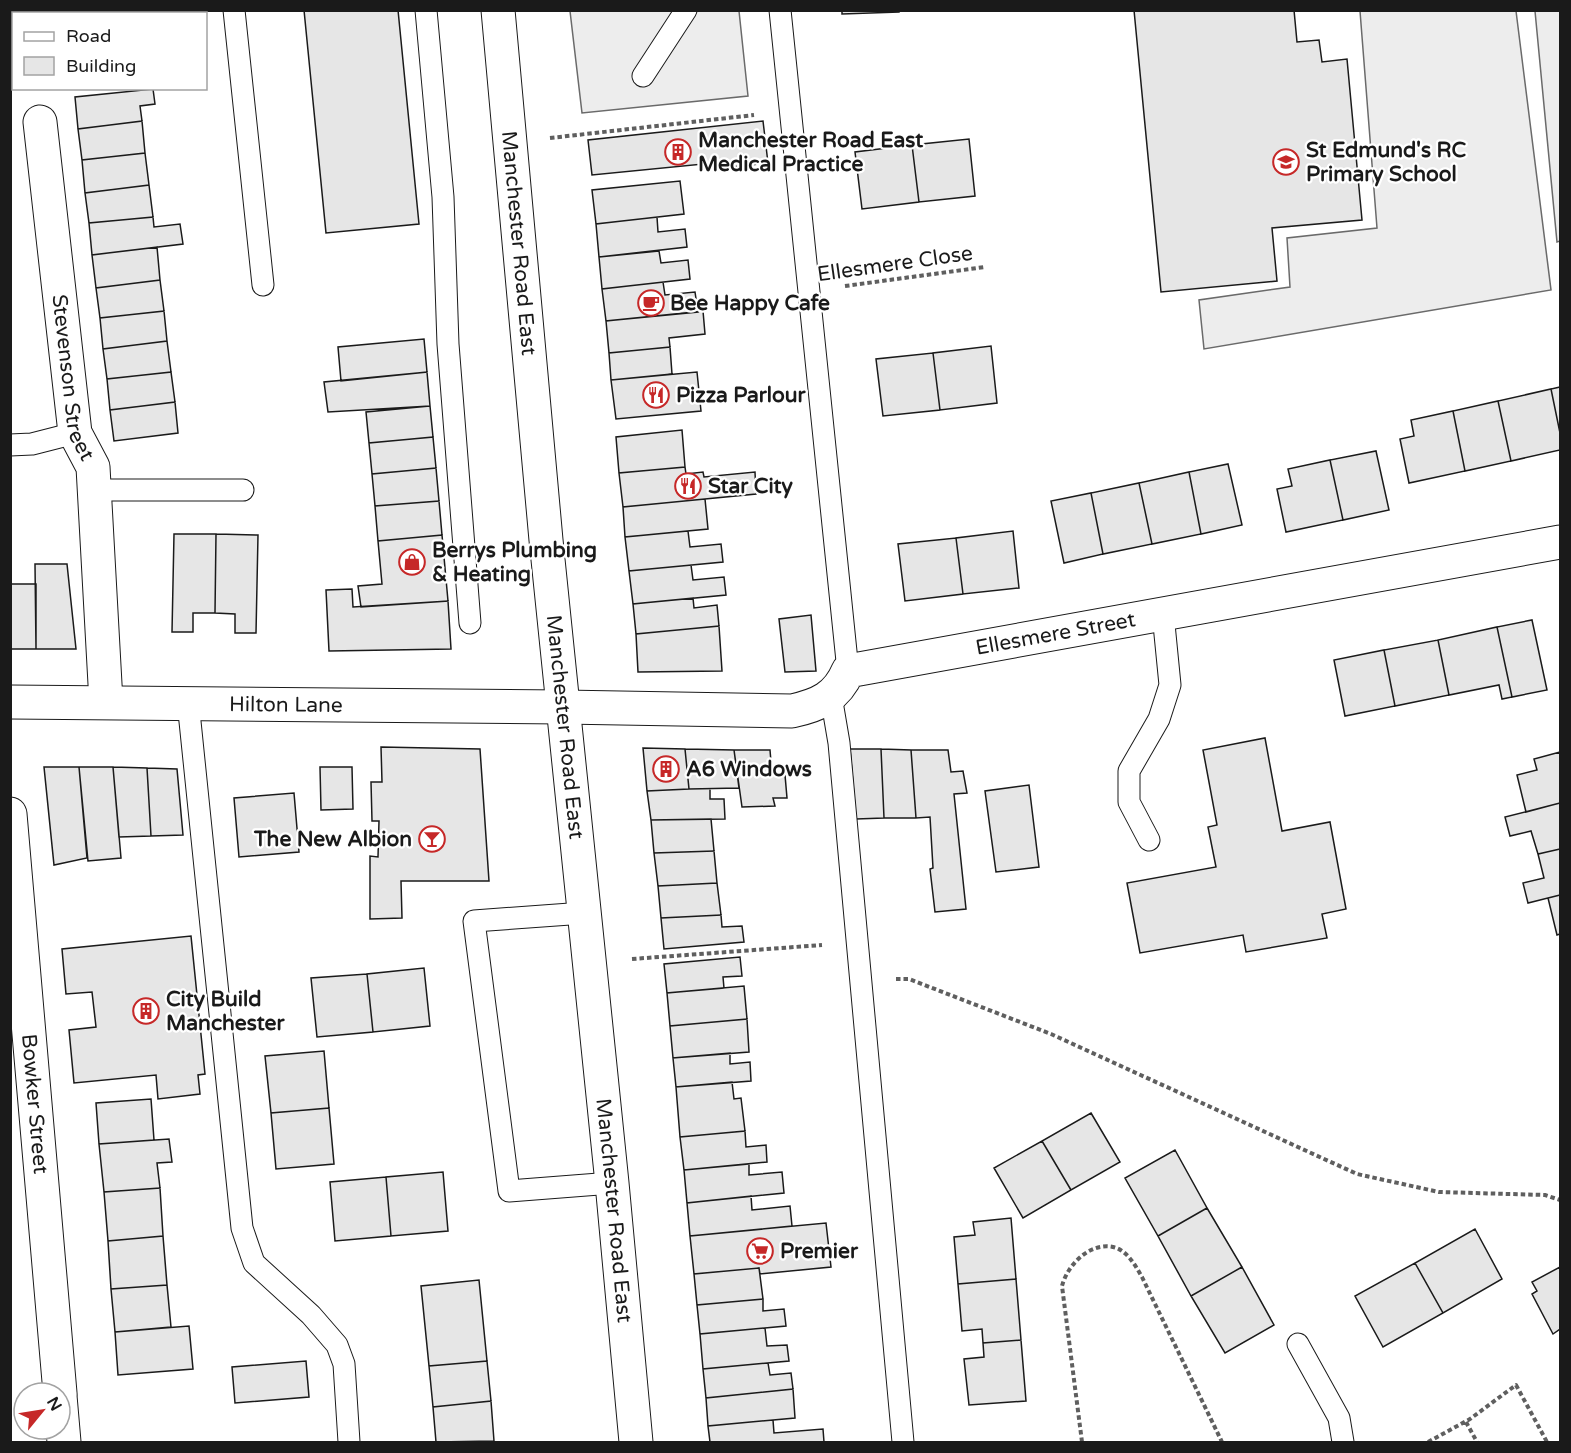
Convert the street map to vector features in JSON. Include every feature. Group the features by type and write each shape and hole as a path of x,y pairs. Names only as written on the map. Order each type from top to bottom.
{"street":[{"name":"Manchester Road East","path":"498,10 563,707 636,1443"},
{"name":"Stevenson Street","path":"40,122 75,433 93,467 106,702"},
{"name":"Ellesmere Street","path":"563,707 792,711 812,707 840,683 1163,614 1560,542"},
{"name":"Hilton Lane","path":"10,702 563,707"},
{"name":"Bowker Street","path":"10,814 17,956 59,1381"}],"lane":[{"path":"234,10 263,285"},
{"path":"426,10 443,197 448,344 470,624"},
{"path":"643,76 686,10"},
{"path":"780,10 809,291 840,683 839,743 903,1443"},
{"path":"10,445 32,444 75,433"},
{"path":"94,490 243,490"},
{"path":"1149,840 1129,802 1129,771 1159,719 1170,685 1163,614"},
{"path":"188,702 242,1228 254,1263 311,1315 337,1345 344,1364 349,1443"},
{"path":"584,913 474,921 509,1191 612,1183"},
{"path":"1298,1344 1339,1418 1343,1443"}],"path":[{"path":"510,142 790,111"},
{"name":"Ellesmere Close","path":"809,291 985,267"},
{"path":"589,963 857,942"},
{"path":"861,977 909,980 1051,1034 1357,1174 1439,1192 1545,1195 1560,1200"},
{"path":"1082,1443 1062,1286 1065,1272 1077,1259 1099,1247 1114,1247 1130,1258 1142,1277 1222,1443"},
{"path":"1428,1443 1466,1422 1516,1385 1547,1443"},
{"path":"1466,1422 1477,1443"}],"shaded area":[{"path":"570,11 739,11 748,96 582,113"},
{"path":"1360,11 1516,11 1551,290 1204,349 1199,300 1290,287 1287,238 1377,228"},
{"path":"1535,11 1560,11 1560,241 1557,242"}],"building":[{"path":"304,10 398,10 419,224 326,233"},
{"path":"842,10 899,10 899,12 842,14"},
{"path":"1134,10 1294,10 1297,42 1319,40 1322,62 1347,59 1362,220 1272,228 1277,281 1161,292"},
{"path":"153,90 155,104 140,106 142,121 78,129 75,97"},
{"path":"142,121 145,153 82,160 78,129"},
{"name":"Manchester Road East Medical Practice","path":"763,121 768,163 704,170 703,164 592,175 588,140"},
{"path":"969,139 975,196 919,202 912,145"},
{"path":"912,145 919,202 862,209 855,152"},
{"path":"145,153 149,185 85,193 82,160"},
{"path":"680,181 684,214 596,224 592,190"},
{"path":"149,185 153,217 89,223 85,193"},
{"path":"153,217 154,227 180,224 183,244 92,255 89,223"},
{"path":"657,217 658,232 685,229 687,247 599,257 596,224"},
{"path":"157,247 160,280 96,288 92,255"},
{"path":"659,251 661,263 688,260 690,279 602,289 599,257"},
{"path":"160,280 164,311 100,318 96,288"},
{"name":"Bee Happy Cafe","path":"663,282 665,295 695,292 698,312 606,321 602,289"},
{"path":"164,311 167,341 103,349 100,318"},
{"path":"703,311 705,334 669,338 670,347 609,353 606,321"},
{"path":"424,339 427,372 341,381 338,347"},
{"path":"167,341 171,372 107,379 103,349"},
{"path":"991,346 997,403 940,410 933,353"},
{"path":"670,347 672,374 611,380 609,353"},
{"path":"933,353 940,410 883,416 876,359"},
{"path":"171,372 175,402 110,410 107,379"},
{"path":"427,372 430,406 328,412 324,382"},
{"name":"Pizza Parlour","path":"697,372 701,411 616,419 611,380"},
{"path":"1560,387 1560,433 1551,389"},
{"path":"1551,389 1560,433 1560,450 1511,461 1498,401"},
{"path":"1498,401 1511,461 1465,471 1453,411"},
{"path":"175,402 178,433 114,441 110,410"},
{"path":"430,406 433,437 369,443 366,412"},
{"path":"1453,411 1465,471 1409,483 1400,439 1414,436 1411,420"},
{"path":"682,430 685,467 619,473 616,437"},
{"path":"433,437 436,468 372,474 369,443"},
{"path":"1376,451 1389,510 1343,520 1330,460"},
{"path":"1330,460 1343,520 1286,532 1277,489 1292,486 1288,469"},
{"path":"1228,464 1242,525 1201,534 1189,472"},
{"name":"Star City","path":"685,467 686,474 703,472 704,477 755,472 756,494 623,507 619,473"},
{"path":"436,468 439,501 375,506 372,474"},
{"path":"1189,472 1201,534 1152,544 1139,483"},
{"path":"1139,483 1152,544 1103,554 1091,493"},
{"path":"1091,493 1103,554 1064,563 1051,501"},
{"path":"705,499 708,529 625,537 623,507"},
{"path":"439,501 442,535 378,541 375,506"},
{"path":"688,531 690,547 721,544 723,562 629,571 625,537"},
{"path":"1013,531 1019,588 963,594 956,538"},
{"path":"174,534 216,534 215,613 193,613 193,632 172,632"},
{"path":"216,534 258,535 256,633 235,633 235,614 215,613"},
{"name":"Berrys Plumbing & Heating","path":"442,535 448,601 361,607 358,586 382,584 378,541"},
{"path":"956,538 963,594 905,601 898,544"},
{"path":"35,564 67,564 76,649 36,649"},
{"path":"691,565 693,580 724,577 726,595 633,604 629,571"},
{"path":"10,584 36,584 36,649 10,649"},
{"path":"352,589 353,607 448,601 451,649 329,651 326,590"},
{"path":"693,598 694,608 717,605 719,626 636,634 633,604"},
{"path":"811,615 816,671 785,672 779,619"},
{"path":"1532,620 1547,690 1512,697 1497,627"},
{"path":"719,626 722,671 638,672 636,634"},
{"path":"1497,627 1512,697 1502,699 1499,685 1449,695 1438,640"},
{"path":"1438,640 1449,695 1395,706 1384,650"},
{"path":"1384,650 1395,706 1345,716 1334,660"},
{"path":"1265,738 1282,831 1330,822 1346,909 1322,914 1327,938 1246,952 1243,935 1140,953 1127,883 1216,867 1208,827 1217,825 1203,750"},
{"name":"The New Albion","path":"381,747 480,749 489,881 401,881 402,918 370,919 370,856 378,857 379,821 372,821 371,782 382,782"},
{"name":"A6 Windows","path":"643,748 685,749 689,789 647,791"},
{"path":"685,749 734,750 739,788 689,789"},
{"path":"850,749 881,749 884,818 856,819"},
{"path":"881,749 911,750 916,818 884,818"},
{"path":"734,750 770,750 772,774 785,775 787,798 773,798 775,806 742,807"},
{"path":"911,750 948,750 951,772 963,771 967,793 954,794 966,909 935,912 930,869 933,868 930,817 916,818"},
{"path":"1560,752 1560,803 1526,812 1517,775 1537,770 1534,759"},
{"path":"44,767 79,767 87,858 54,865"},
{"path":"79,767 113,767 121,858 88,861"},
{"path":"113,767 147,768 151,836 119,837"},
{"path":"320,767 352,767 353,809 321,810"},
{"path":"147,768 177,769 183,835 151,836"},
{"path":"1029,785 1039,867 996,872 985,791"},
{"path":"710,789 710,799 724,799 725,819 651,820 647,791"},
{"path":"294,793 299,852 239,857 234,798"},
{"path":"1560,803 1560,849 1538,854 1531,831 1510,836 1505,817"},
{"path":"711,819 714,851 654,853 651,820"},
{"path":"1560,849 1560,895 1528,903 1523,883 1544,878 1538,854"},
{"path":"714,851 717,883 658,886 654,853"},
{"path":"717,883 721,915 661,918 658,886"},
{"path":"1560,895 1560,934 1557,935 1548,898"},
{"path":"721,915 722,927 742,926 744,942 664,949 661,918"},
{"name":"City Build Manchester","path":"191,936 205,1074 198,1075 200,1094 158,1099 156,1075 74,1083 69,1030 96,1027 92,992 66,994 62,949"},
{"path":"740,957 742,976 723,977 724,988 667,993 664,964"},
{"path":"424,968 430,1026 373,1032 367,974"},
{"path":"367,974 373,1032 317,1037 311,978"},
{"path":"744,986 747,1019 670,1026 667,993"},
{"path":"747,1019 749,1052 673,1058 670,1026"},
{"path":"324,1051 329,1108 271,1113 265,1056"},
{"path":"730,1053 730,1064 750,1062 751,1081 676,1087 673,1058"},
{"path":"732,1082 734,1099 741,1098 745,1131 680,1137 676,1087"},
{"path":"151,1099 154,1140 99,1144 96,1103"},
{"path":"329,1108 334,1164 276,1169 271,1113"},
{"path":"1091,1113 1120,1162 1071,1190 1042,1141"},
{"path":"745,1131 746,1147 766,1145 767,1162 684,1170 680,1137"},
{"path":"169,1139 172,1162 157,1163 160,1188 104,1192 99,1144"},
{"path":"1042,1141 1071,1190 1023,1218 994,1168"},
{"path":"1175,1150 1207,1208 1158,1236 1125,1178"},
{"path":"749,1164 749,1175 782,1172 784,1193 687,1203 684,1170"},
{"path":"443,1172 448,1231 391,1236 386,1177"},
{"path":"386,1177 391,1236 335,1241 330,1182"},
{"path":"160,1188 163,1236 108,1241 104,1192"},
{"path":"751,1196 752,1210 790,1206 792,1226 690,1236 687,1203"},
{"path":"1207,1208 1242,1267 1191,1296 1158,1236"},
{"path":"1011,1218 1016,1279 958,1284 954,1237 975,1235 973,1222"},
{"name":"Premier","path":"826,1223 831,1267 760,1274 759,1268 694,1274 690,1236"},
{"path":"1475,1229 1502,1279 1443,1313 1415,1263"},
{"path":"163,1236 167,1285 111,1289 108,1241"},
{"path":"1415,1263 1443,1313 1383,1347 1355,1296"},
{"path":"1242,1267 1274,1325 1225,1353 1191,1296"},
{"path":"1560,1267 1560,1329 1553,1334 1532,1294 1537,1291 1532,1282"},
{"path":"759,1268 763,1299 697,1305 694,1274"},
{"path":"1016,1279 1021,1340 983,1343 982,1329 962,1331 958,1284"},
{"path":"479,1280 487,1361 429,1366 421,1286"},
{"path":"167,1285 171,1327 115,1332 111,1289"},
{"path":"763,1299 763,1311 784,1309 786,1326 700,1334 697,1305"},
{"path":"189,1326 193,1369 118,1375 115,1332"},
{"path":"765,1328 767,1346 787,1345 789,1361 703,1369 700,1334"},
{"path":"1021,1340 1026,1401 969,1405 964,1359 984,1357 983,1343"},
{"path":"306,1361 309,1397 235,1403 232,1367"},
{"path":"487,1361 491,1401 433,1407 429,1366"},
{"path":"768,1363 770,1375 791,1373 793,1389 706,1398 703,1369"},
{"path":"793,1389 795,1418 708,1426 706,1398"},
{"path":"491,1401 494,1441 436,1442 433,1407"},
{"path":"773,1420 774,1433 823,1429 824,1442 710,1442 708,1426"}],"place":[{"name":"Manchester Road East Medical Practice","path":"678,152"},
{"name":"St Edmund's RC Primary School","path":"1286,162"},
{"name":"Bee Happy Cafe","path":"651,303"},
{"name":"Pizza Parlour","path":"656,395"},
{"name":"Star City","path":"688,486"},
{"name":"Berrys Plumbing & Heating","path":"412,562"},
{"name":"A6 Windows","path":"666,769"},
{"name":"The New Albion","path":"432,839"},
{"name":"City Build Manchester","path":"146,1011"},
{"name":"Premier","path":"760,1251"}]}
